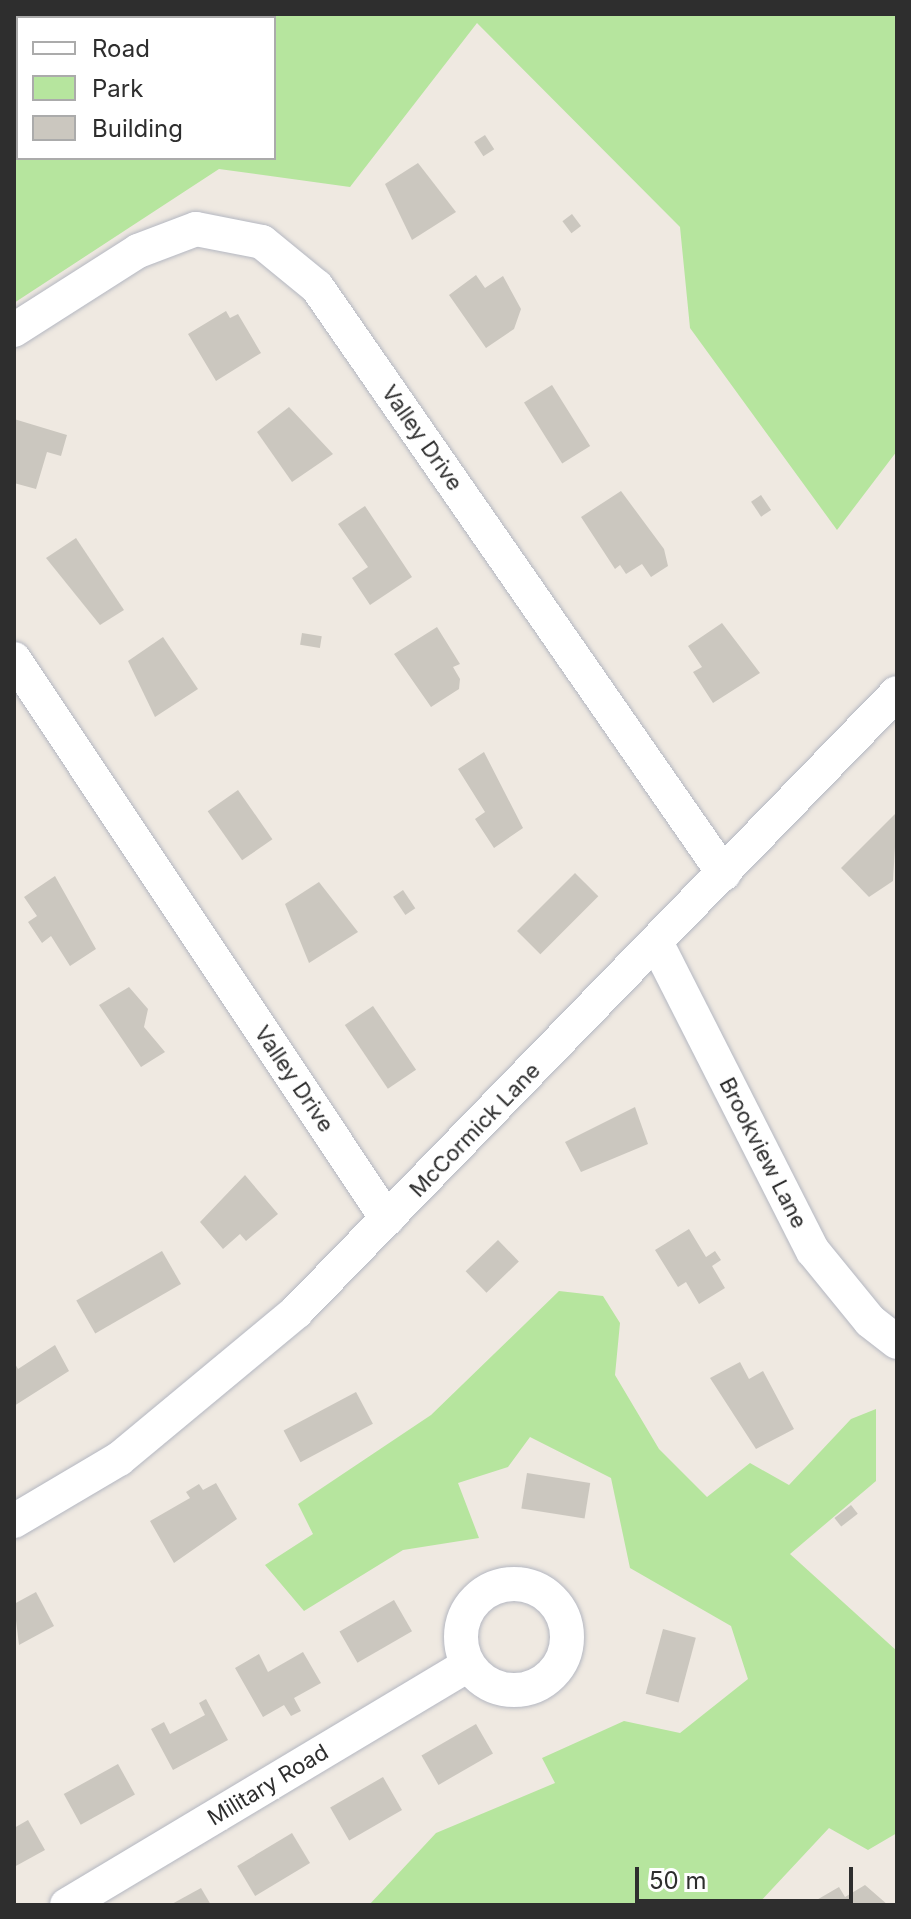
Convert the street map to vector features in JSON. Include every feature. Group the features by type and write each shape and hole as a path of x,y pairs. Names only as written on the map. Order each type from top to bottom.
{"street":[{"name":"Valley Drive","path":"14,330 138,251 196,229 262,242 317,287 724,874"},
{"name":"Valley Drive","path":"14,659 387,1219"},
{"name":"McCormick Lane","path":"14,1521 119,1459 212,1385 387,1219 657,944 897,693"},
{"name":"Brookview Lane","path":"657,944 813,1251 870,1321 897,1342"},
{"name":"Military Road","path":"67,1905 468,1665"}],"green space":[{"path":"14,14 897,14 897,451 837,530 690,328 680,227 477,23 350,187 219,169 14,303"},
{"path":"559,1291 603,1296 620,1323 615,1375 659,1449 707,1497 750,1463 789,1485 851,1419 876,1409 876,1481 790,1554 897,1651 897,1833 868,1850 829,1828 757,1905 369,1905 436,1833 555,1783 542,1758 624,1721 680,1733 748,1679 731,1626 630,1568 611,1478 530,1437 508,1467 458,1483 479,1538 403,1550 304,1611 265,1565 313,1534 298,1504 431,1415"}],"building":[{"path":"485,135 494,149 483,156 474,142"},
{"path":"418,163 456,212 412,240 385,184"},
{"path":"572,214 581,226 571,233 562,221"},
{"path":"476,275 485,288 503,276 521,309 514,329 486,348 449,295"},
{"path":"226,311 230,318 238,314 261,353 216,381 188,334"},
{"path":"552,385 590,446 562,464 524,402"},
{"path":"289,407 333,454 292,482 257,432"},
{"path":"14,419 67,435 61,456 47,452 36,489 14,483"},
{"path":"621,491 664,549 668,566 651,577 642,564 626,574 620,565 615,569 581,517"},
{"path":"761,495 771,510 761,517 751,502"},
{"path":"365,506 412,577 370,605 352,578 368,567 338,524"},
{"path":"76,538 124,610 100,625 46,558"},
{"path":"722,623 760,673 713,703 693,672 702,667 688,646"},
{"path":"437,627 460,664 453,667 460,679 459,689 431,707 394,654"},
{"path":"302,633 322,636 320,648 300,645"},
{"path":"163,637 198,689 155,717 128,661"},
{"path":"484,752 523,828 494,848 475,819 485,812 458,769"},
{"path":"238,790 272,839 242,860 208,811"},
{"path":"897,812 893,881 869,897 841,868"},
{"path":"575,873 598,896 540,954 517,931"},
{"path":"55,876 96,949 70,966 51,936 42,943 28,922 37,916 24,897"},
{"path":"319,882 358,932 309,963 285,904"},
{"path":"403,890 415,908 405,915 393,897"},
{"path":"129,987 148,1009 144,1027 165,1052 141,1067 99,1005"},
{"path":"373,1006 416,1070 388,1089 345,1025"},
{"path":"635,1107 648,1144 581,1172 565,1142"},
{"path":"245,1175 278,1214 246,1241 240,1234 223,1249 200,1222"},
{"path":"689,1229 706,1257 715,1251 721,1260 712,1266 725,1288 699,1304 686,1282 678,1287 655,1250"},
{"path":"498,1240 519,1262 486,1293 466,1271"},
{"path":"162,1251 181,1284 95,1333 76,1300"},
{"path":"55,1345 69,1371 14,1406 14,1362 18,1369"},
{"path":"740,1362 749,1379 763,1371 794,1429 756,1449 710,1378"},
{"path":"356,1392 373,1424 300,1462 284,1430"},
{"path":"527,1473 590,1483 585,1519 521,1509"},
{"path":"216,1483 237,1519 174,1563 150,1521 190,1498 186,1492 199,1484 203,1490"},
{"path":"851,1505 858,1514 841,1527 834,1518"},
{"path":"36,1592 54,1626 19,1645 14,1604"},
{"path":"394,1600 412,1631 357,1663 339,1632"},
{"path":"663,1629 696,1638 679,1703 646,1694"},
{"path":"303,1652 321,1683 294,1698 301,1711 291,1716 284,1705 263,1717 235,1668 259,1654 268,1672"},
{"path":"206,1699 228,1740 173,1770 151,1729 164,1722 170,1734 205,1715 199,1703"},
{"path":"476,1724 493,1753 438,1785 421,1755"},
{"path":"118,1764 135,1795 81,1825 64,1794"},
{"path":"383,1777 402,1810 349,1840 330,1808"},
{"path":"28,1820 45,1850 14,1867 14,1828"},
{"path":"292,1833 310,1863 255,1896 237,1866"},
{"path":"865,1885 888,1905 808,1905 839,1887 845,1897"},
{"path":"201,1888 211,1905 170,1905"}]}
